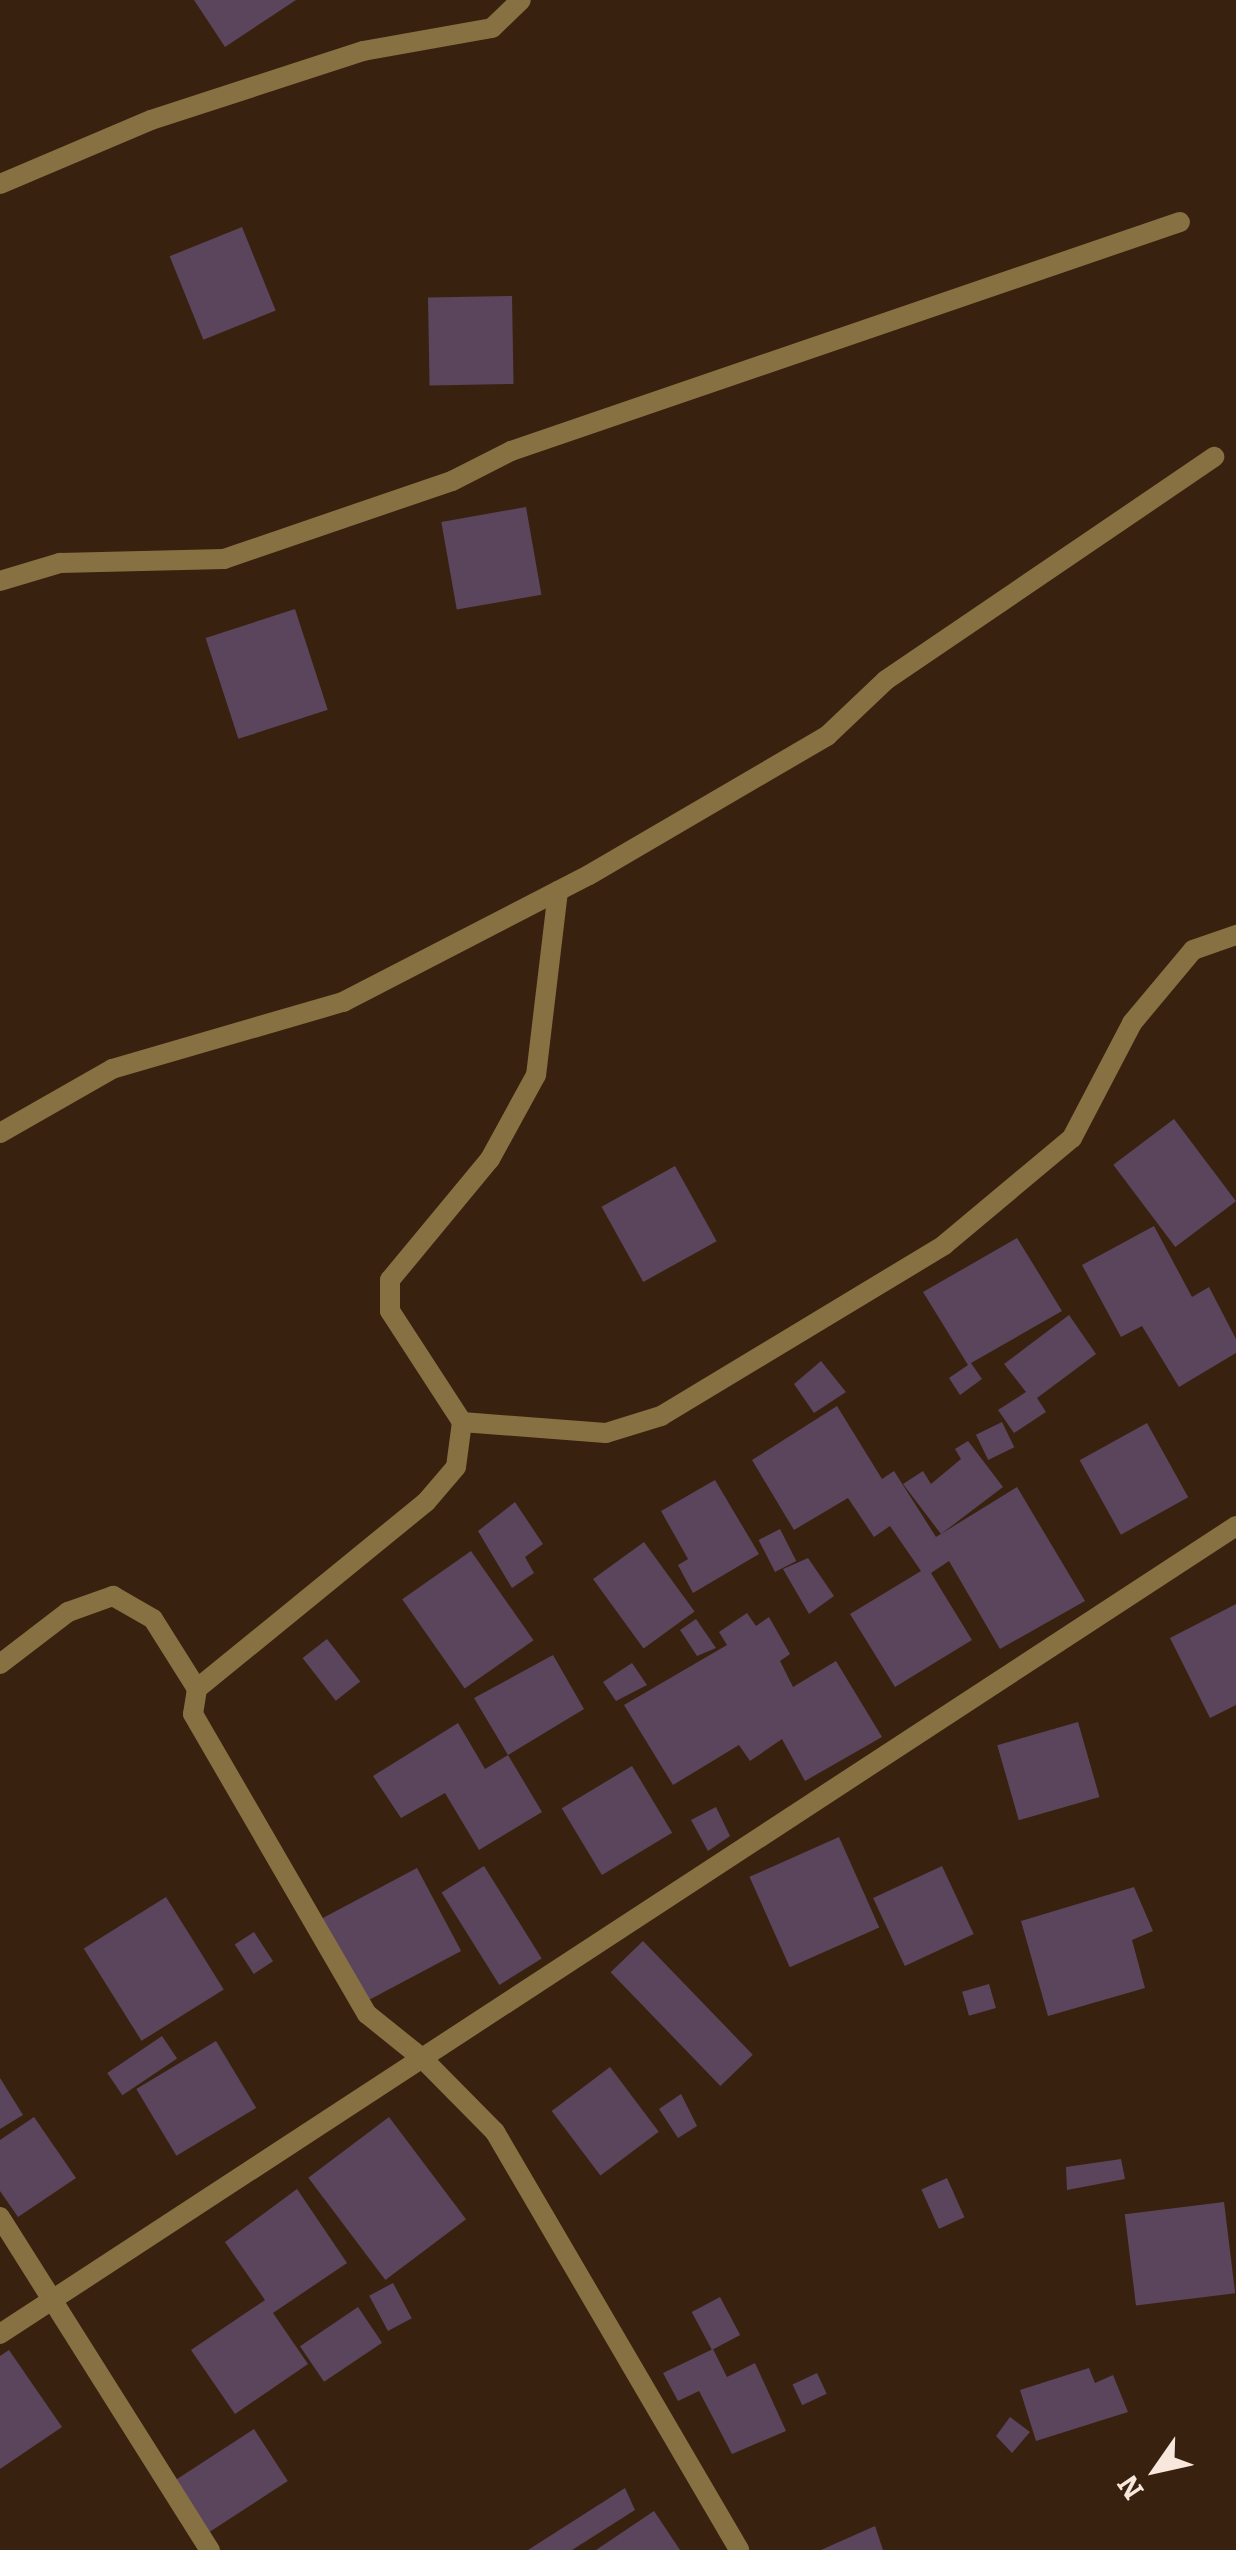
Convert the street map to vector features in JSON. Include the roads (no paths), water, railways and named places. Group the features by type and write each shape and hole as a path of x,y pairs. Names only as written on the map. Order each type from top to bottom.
{"street":[{"path":"0,184 151,120 363,50 492,28 522,0"},
{"path":"0,582 60,563 224,559 452,481 511,451 1180,222"},
{"path":"0,1133 112,1068 343,1002 558,891 827,736 886,680 1214,457"},
{"path":"196,1689 426,1502 456,1468 462,1422 390,1311 390,1280 490,1158 536,1074 558,891"},
{"path":"462,1422 606,1434 661,1416 944,1245 1072,1138 1132,1022 1193,950 1236,936"},
{"path":"0,2334 1236,1526"},
{"path":"0,1664 68,1612 112,1596 153,1619 196,1689 192,1714 206,1746 367,2014 423,2059 495,2132 739,2550"},
{"path":"0,2217 210,2550"}]}
